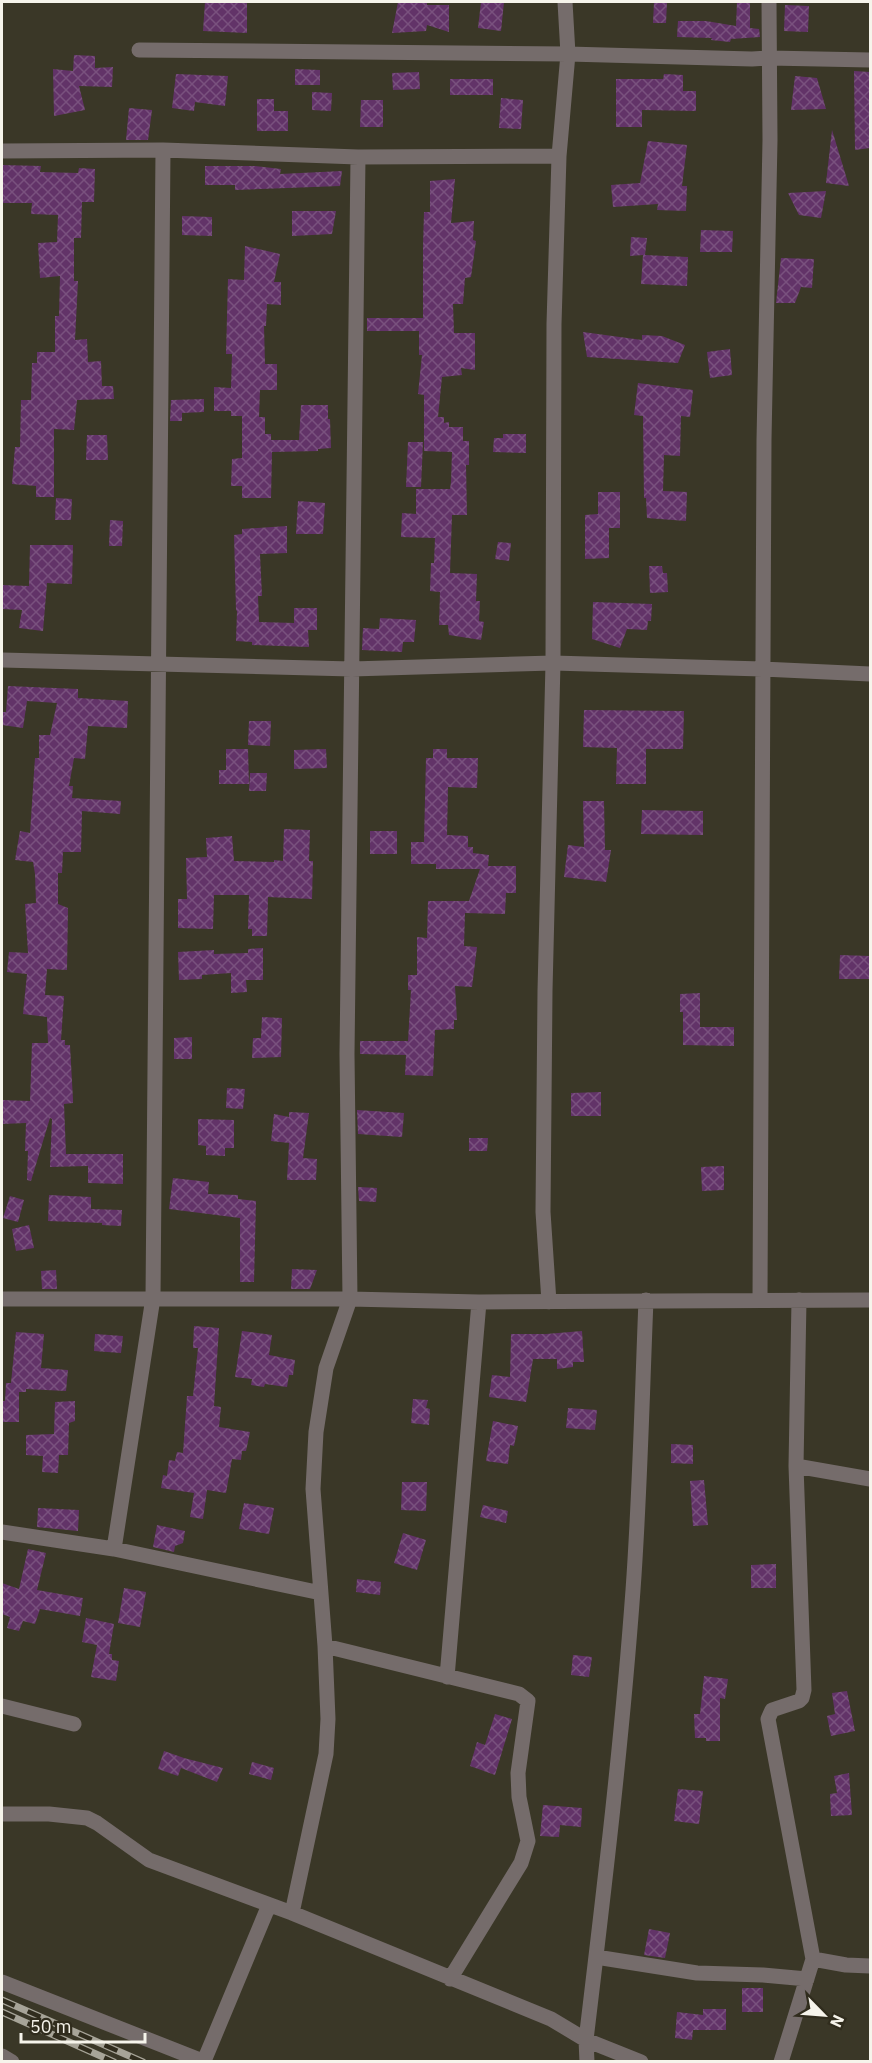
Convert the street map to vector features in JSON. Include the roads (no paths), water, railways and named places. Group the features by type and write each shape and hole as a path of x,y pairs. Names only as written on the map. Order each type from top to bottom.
{"street":[{"path":"549,1302 543,1212 545,991 553,663 554,324 559,156 568,54 565,2"},
{"path":"760,1300 764,440 771,140 769,2"},
{"path":"138,50 568,54 870,60"},
{"path":"2,151 163,150 358,157 559,156"},
{"path":"114,1549 153,1298 163,150"},
{"path":"292,1913 326,1754 328,1719 313,1490 316,1432 326,1368 350,1299 347,1054 358,157"},
{"path":"2,660 352,669 553,663 870,674"},
{"path":"2,1299 350,1299 479,1302 870,1300"},
{"path":"587,2061 586,2040 618,1773 633,1590 646,1300"},
{"path":"781,2061 813,1959 768,1719 772,1710 799,1701 804,1690 796,1466 799,1300"},
{"path":"447,1677 479,1302"},
{"path":"796,1466 870,1479"},
{"path":"2,1532 114,1549 321,1593"},
{"path":"325,1646 519,1694 528,1701 518,1773 519,1797 528,1840 526,1853 450,1979"},
{"path":"2,1706 74,1724"},
{"path":"2,1814 49,1814 87,1818 97,1822 149,1860 292,1913 551,2019 586,2040 641,2061"},
{"path":"2,1982 205,2061 268,1905"},
{"path":"596,1956 696,1973 807,1978"},
{"path":"813,1959 846,1965 870,1966"},
{"path":"2,2056 12,2061"}],"railway":[{"path":"2,2000 143,2062"},
{"path":"2,2012 114,2062"}]}
